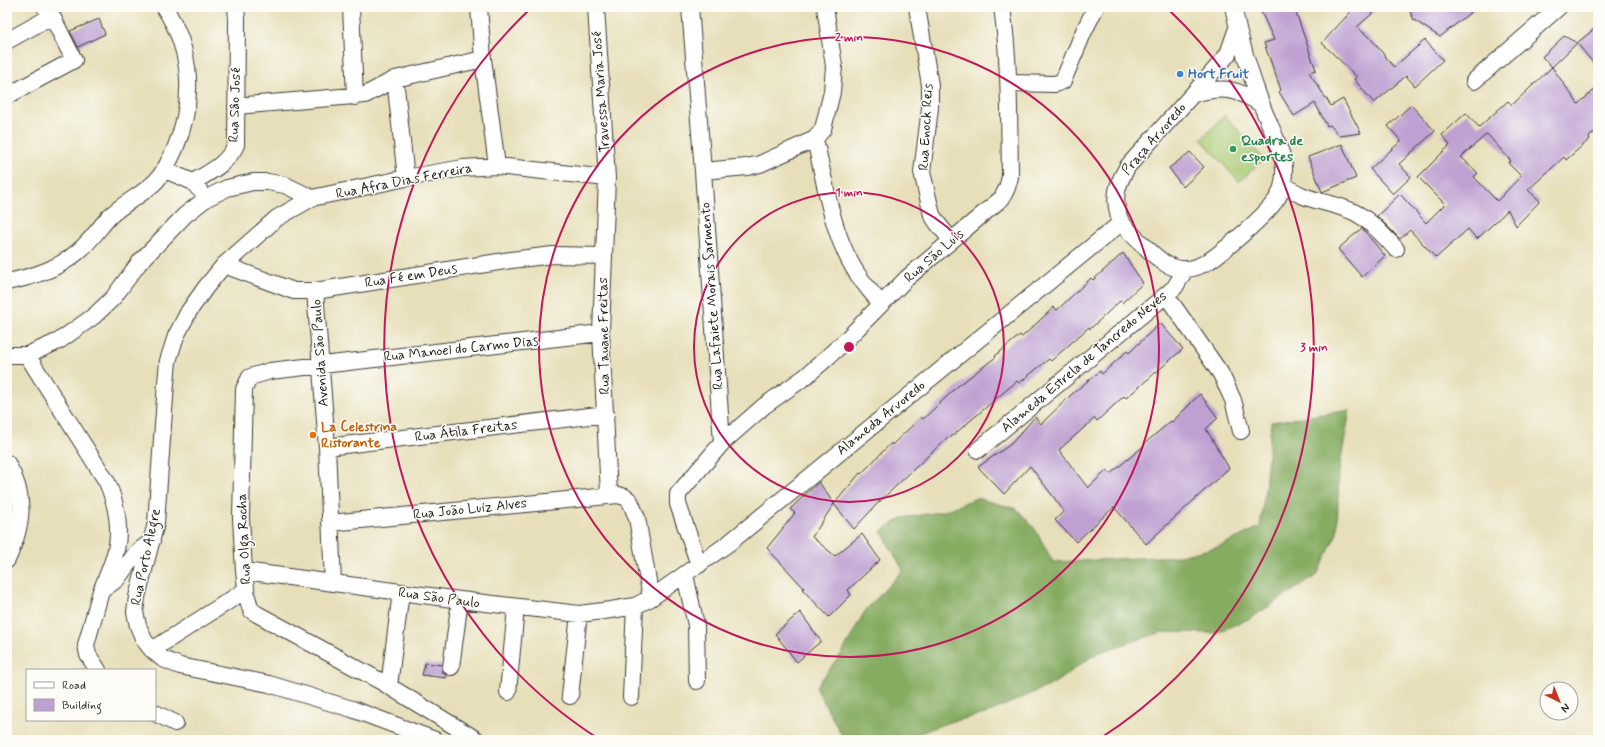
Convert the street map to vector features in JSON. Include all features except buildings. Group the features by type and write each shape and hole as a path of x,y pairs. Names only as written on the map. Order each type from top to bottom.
{"street":[{"path":"7,282 46,271 62,264 85,245 109,217 151,186 165,170 179,138 187,111 189,90 181,42 172,18 164,7"},
{"name":"Rua Sâo José","path":"193,182 219,167 232,152 237,138 236,7"},
{"path":"351,7 355,97"},
{"path":"479,7 483,59 497,166"},
{"name":"Travessa Maria José","path":"596,7 607,178"},
{"name":"Rua Lafaiete Morais Sarmento","path":"690,7 704,171 722,443"},
{"path":"704,171 747,167 760,164 815,139 823,129 832,92 834,66 825,7"},
{"name":"Rua Enock Reis","path":"917,7 930,85 930,108 922,172 932,215 951,240"},
{"name":"Rua São Luís","path":"722,443 764,406 810,373 844,342 907,278 951,240 992,208 1002,198 1010,177 1007,40 1002,7"},
{"path":"1009,83 1055,84 1063,81 1096,7"},
{"path":"1185,270 1195,268 1208,262 1265,213 1278,198 1283,183 1284,169 1280,154 1262,105 1237,28 1233,7"},
{"path":"1474,80 1559,7"},
{"path":"7,41 48,12 74,60 7,96"},
{"name":"Praça Arvoredo","path":"1185,270 1165,264 1155,256 1122,222 1118,213 1116,201 1120,179 1128,166 1209,78 1228,54 1237,28"},
{"path":"236,106 355,97 371,93 395,79 483,59"},
{"path":"395,79 406,178"},
{"name":"Praça Arvoredo","path":"1194,94 1221,88 1237,91 1249,96 1262,105"},
{"path":"815,139 836,228 847,256 860,278 881,304"},
{"name":"Rua Afra Dias Ferreira","path":"312,198 406,178 463,168 497,166 607,178"},
{"path":"165,170 193,182 207,198"},
{"name":"Rua Tauane Freitas","path":"607,178 601,333 609,495"},
{"path":"7,355 27,355 59,341 94,316 113,298 139,263 175,225 194,207 207,198 227,188 268,182 285,185 312,198"},
{"path":"1283,183 1290,190 1298,194 1349,210 1361,216 1373,225 1396,250"},
{"name":"Rua Porto Alegre","path":"312,198 277,218 224,265 189,311 176,336 168,361 156,523 137,597 135,612 138,626 144,640 152,650 163,659 180,666 269,684 352,709 436,740"},
{"name":"Alameda Arvoredo","path":"635,606 651,598 685,575 735,538 1122,222"},
{"name":"Rua Fé em Deus","path":"224,265 294,291 315,291 511,260 554,255 604,256"},
{"name":"Alameda Estrela de Tancredo Neves","path":"978,450 1166,295 1175,287 1185,270"},
{"name":"Avenida São Paulo","path":"315,291 327,447 333,583"},
{"path":"1166,295 1221,374 1233,400 1241,431"},
{"name":"Rua Manoel do Carmo Dias","path":"321,364 601,333"},
{"path":"27,355 107,482 114,497 118,522 116,549 101,591 86,645 88,655 97,669"},
{"name":"Rua Olga Rocha","path":"321,364 270,371 250,377 244,389 241,518 246,590 251,610 389,686 477,740"},
{"name":"Rua Átila Freitas","path":"327,447 606,414"},
{"path":"699,565 678,504 678,494 722,443"},
{"path":"7,463 20,497 7,560"},
{"name":"Rua João Luiz Alves","path":"330,523 609,495 625,497 634,508 637,518 651,598"},
{"path":"101,591 117,579 136,552 152,541"},
{"name":"Rua São Paulo","path":"244,571 516,608 579,614 635,606"},
{"path":"685,575 696,625 697,681"},
{"path":"152,650 246,590"},
{"path":"389,686 401,592"},
{"path":"450,667 460,600"},
{"path":"631,697 635,606"},
{"path":"508,692 516,608"},
{"path":"570,696 579,614"},
{"path":"156,714 175,723"}],"green space":[{"name":"Quadra de esportes","path":"1225,115 1264,159 1239,182 1201,139"},
{"path":"1350,410 1339,470 1337,533 1317,575 1251,618 1215,633 1162,632 1097,653 1053,684 985,714 949,722 901,740 844,740 816,687 842,653 865,611 903,570 881,531 902,518 945,511 976,498 1017,509 1035,529 1053,562 1180,556 1218,547 1260,527 1271,422"}],"place":[{"name":"Hort Fruit","path":"1180,74"},
{"name":"Quadra de esportes","path":"1233,149"},
{"name":"La Celestrina Ristorante","path":"313,435"}]}
